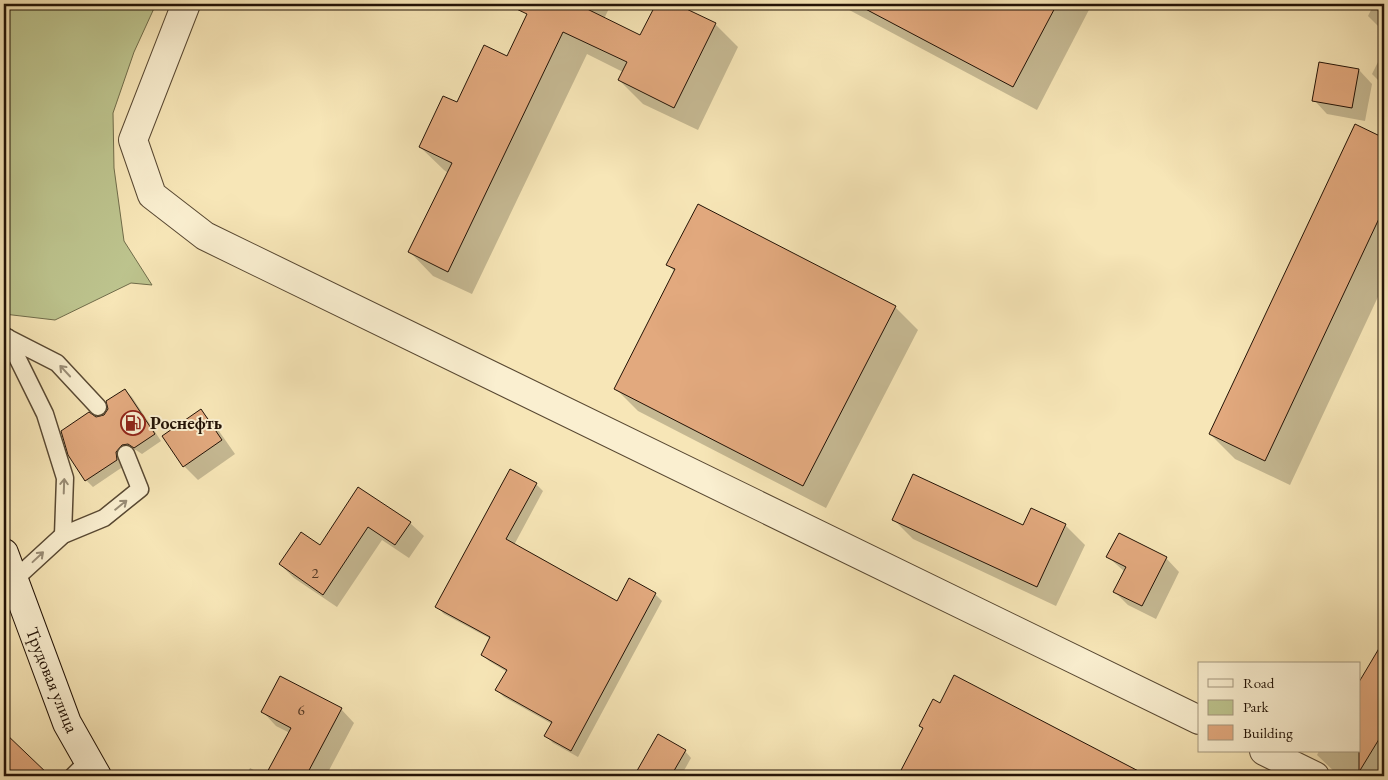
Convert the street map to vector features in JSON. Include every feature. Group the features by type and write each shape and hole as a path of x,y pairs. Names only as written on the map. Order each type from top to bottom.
{"street":[{"path":"186,4 133,140 152,194 205,236 1198,720"},
{"name":"Трудовая улица","path":"4,553 86,771"},
{"path":"1266,752 1315,776"}],"lane":[{"path":"6,337 56,363 98,407"},
{"path":"6,337 45,414 65,478 63,535"},
{"path":"14,580 63,535 104,518 140,489 126,454"}],"green space":[{"path":"4,4 156,4 134,52 113,113 114,168 124,241 152,285 131,283 55,320 4,314"}],"building":[{"path":"506,4 577,4 640,35 656,4 676,4 716,23 674,108 618,80 627,62 563,32 448,272 408,252 452,163 419,147 443,96 457,102 484,45 507,56 527,14"},
{"path":"856,4 1057,4 1013,87"},
{"path":"1319,62 1359,69 1352,108 1312,101"},
{"path":"1355,124 1384,138 1384,208 1265,461 1209,434"},
{"path":"698,204 896,306 803,486 614,389 675,269 666,265"},
{"path":"125,389 155,434 134,448 128,444 122,445 116,452 117,460 85,481 68,455 61,431 89,412 96,417 104,415 108,409 106,401"},
{"path":"201,409 222,440 183,467 162,436"},
{"path":"510,469 537,483 506,539 617,601 629,578 656,593 571,751 544,736 552,722 495,690 507,670 481,655 490,637 435,607"},
{"path":"913,474 1023,525 1031,508 1066,524 1037,587 892,520"},
{"path":"358,487 411,522 395,545 368,527 323,595 279,564 301,532 320,545"},
{"path":"1119,533 1167,557 1142,606 1113,592 1126,567 1106,557"},
{"path":"1384,640 1384,731 1359,772 1360,752 1360,680"},
{"path":"954,675 1148,776 898,776 923,728 919,726 933,699 940,703"},
{"path":"280,676 342,708 306,776 265,776 291,728 261,712"},
{"path":"4,732 50,776 4,776"},
{"path":"658,734 686,750 671,776 634,776"}],"place":[{"name":"Роснефть","path":"133,423"}]}
